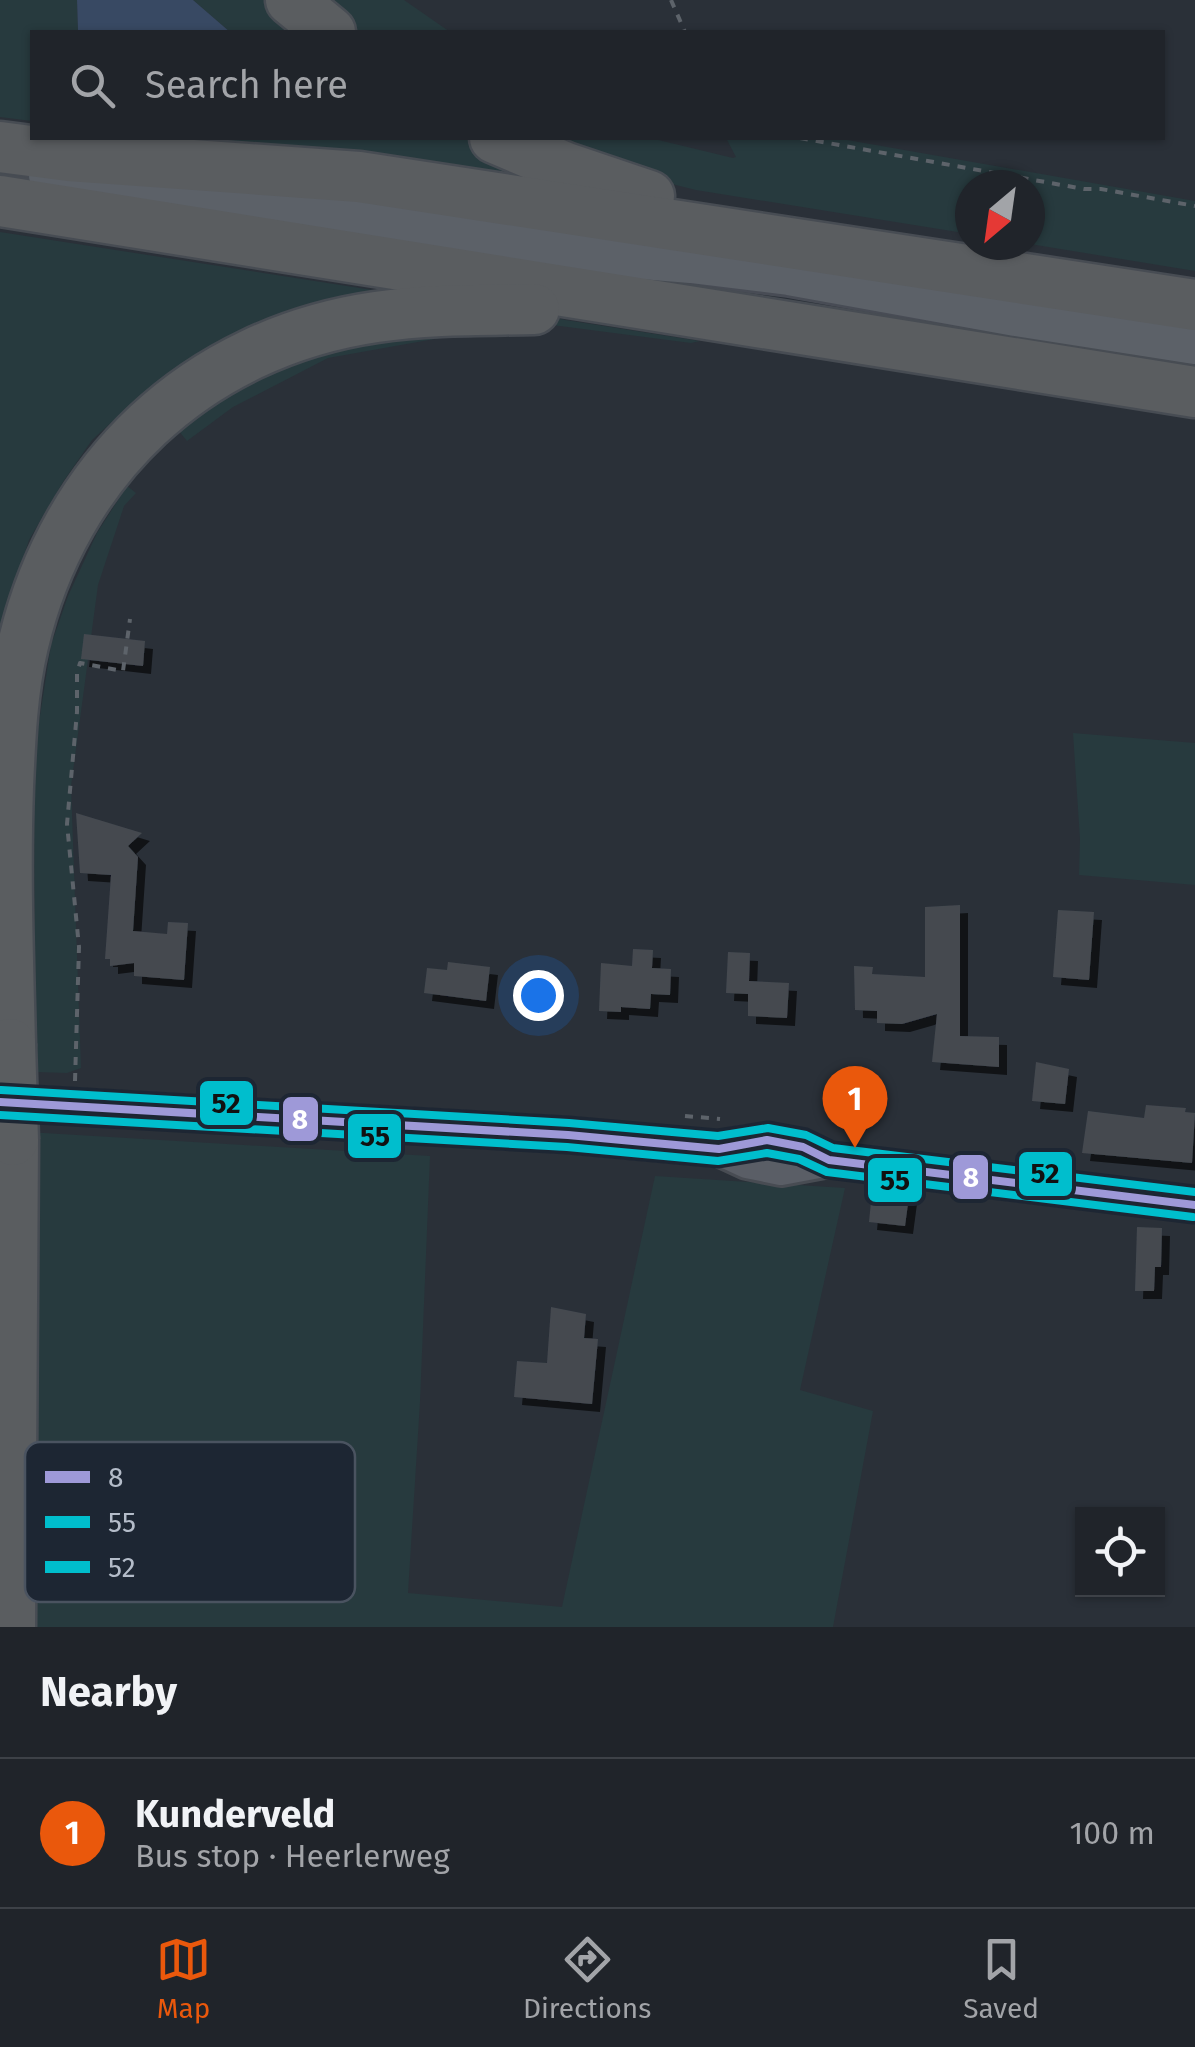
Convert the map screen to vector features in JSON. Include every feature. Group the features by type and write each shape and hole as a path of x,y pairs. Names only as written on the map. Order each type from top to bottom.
{"highway":[{"path":"291,0 328,30"},
{"path":"500,140 599,180 809,246"},
{"path":"0,148 358,177 1195,305"},
{"path":"0,201 1195,392"},
{"path":"10,1627 7,822 14,702 22,646 53,554 87,493 124,447 168,406 211,376 257,352 312,331 376,317 448,310 664,305"}],"main road":[{"path":"0,167 534,250 789,274 1195,342"}],"street":[{"path":"6,1121 72,1106 568,1135 719,1150 747,1162 781,1169 830,1160 1195,1205"}],"path":[{"path":"671,0 684,30"},
{"path":"811,140 1084,190 1101,189 1195,206"},
{"path":"72,1106 78,947 67,824 77,673 80,663 123,671 130,619"}],"green space":[{"path":"0,0 77,0 78,30 30,30 30,121 0,117"},
{"path":"193,0 266,0 301,30 228,30"},
{"path":"314,0 404,0 447,30 352,30"},
{"path":"213,140 473,140 597,194 369,156"},
{"path":"534,140 658,140 733,158 736,157 727,140 847,140 1018,170 955,170 955,232 696,190 616,170"},
{"path":"1045,175 1195,201 1195,271 1045,246"},
{"path":"0,232 700,341 529,322 328,358 233,407 187,441 146,391 92,440 29,540 17,577 0,716"},
{"path":"127,486 136,493 124,506 98,585 71,786 81,1068 67,1073 35,1072 34,754 51,645 97,533"},
{"path":"1073,733 1195,743 1195,885 1079,875"},
{"path":"27,1132 430,1156 408,1593 562,1607 655,1176 845,1188 800,1390 873,1411 833,1627 31,1627 31,1602 355,1602 355,1442 30,1442"}],"water":[{"path":"77,0 193,0 228,30 78,30"}],"building":[{"path":"84,634 145,641 143,666 81,659"},
{"path":"76,813 142,833 128,846 138,857 133,931 167,934 168,922 188,923 184,980 134,976 134,963 110,966 110,959 105,959 111,875 80,873"},
{"path":"960,905 960,1036 999,1037 999,1067 932,1062 937,1014 902,1024 877,1023 877,1011 855,1010 854,966 873,967 872,974 925,977 925,907"},
{"path":"1058,910 1094,912 1089,980 1053,977"},
{"path":"633,949 653,950 652,968 671,969 670,995 651,994 650,1009 621,1007 621,1012 599,1011 601,963 632,966"},
{"path":"728,952 750,953 749,981 789,983 787,1018 748,1016 748,994 726,993"},
{"path":"448,962 490,967 486,1001 424,993 427,968 447,970"},
{"path":"1036,1062 1069,1069 1065,1104 1032,1101"},
{"path":"1146,1105 1186,1108 1185,1112 1195,1113 1192,1163 1082,1153 1088,1111 1144,1118"},
{"path":"872,1192 909,1196 905,1226 869,1222"},
{"path":"1137,1227 1162,1228 1161,1267 1155,1267 1154,1291 1135,1291"},
{"path":"551,1307 586,1314 584,1338 598,1339 592,1404 514,1397 517,1361 547,1363"}],"transit line":[{"name":"52","path":"1,1090 569,1123 718,1136 768,1128 806,1135 833,1148 1195,1192"},
{"name":"8","path":"0,1102 568,1135 719,1149 767,1140 803,1147 829,1160 1195,1205"},
{"name":"55","path":"0,1115 567,1147 718,1161 767,1153 799,1159 827,1172 1193,1217"}],"place":[{"name":"Kunderveld","path":"855,1148"}]}
